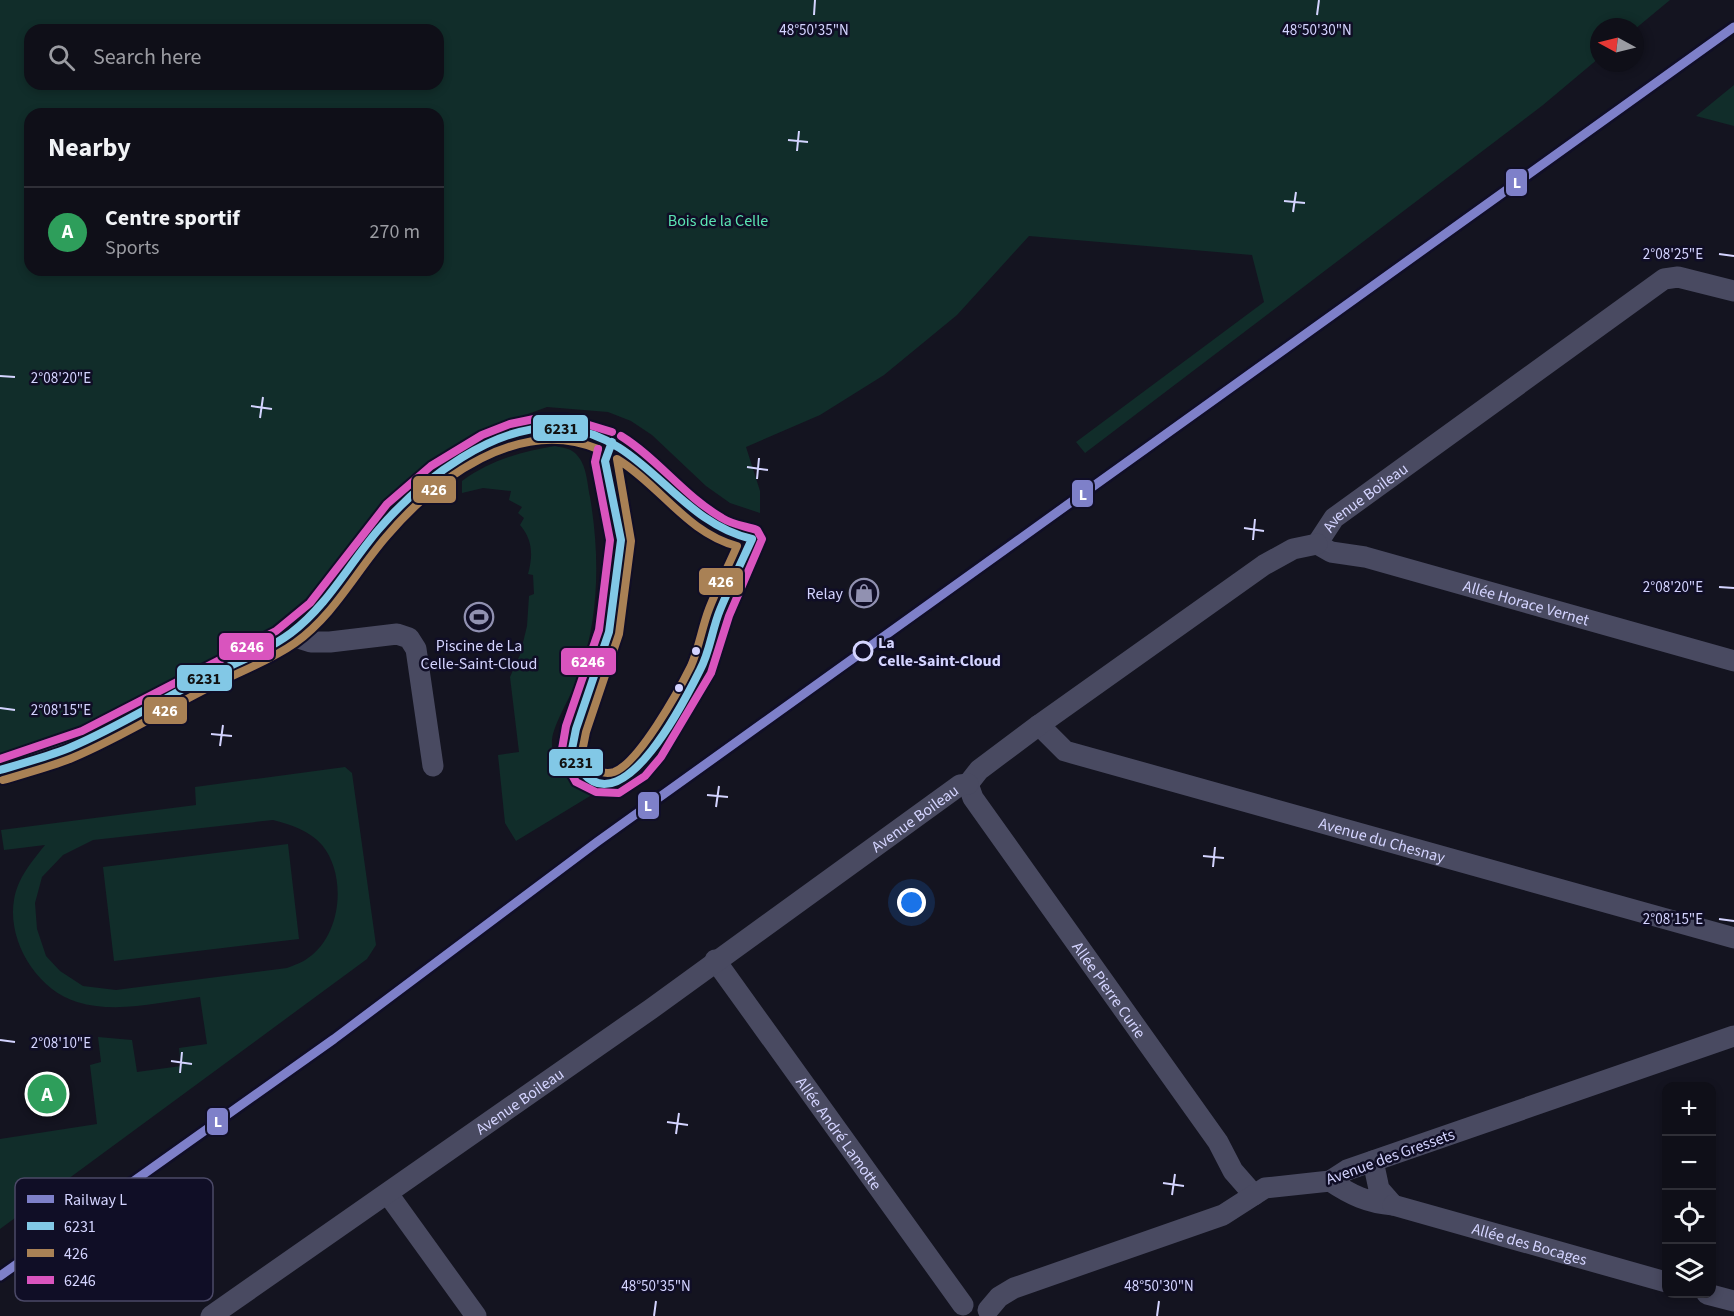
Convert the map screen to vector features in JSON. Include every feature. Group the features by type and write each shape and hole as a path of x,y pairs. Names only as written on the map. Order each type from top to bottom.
{"street":[{"name":"Avenue Boileau","path":"212,1316 388,1194 960,785 968,784 979,770 1039,725 1277,557 1293,549 1317,544 1334,518 1670,276 1734,291"},
{"name":"Allée Horace Vernet","path":"1317,544 1331,552 1365,556 1734,661"},
{"path":"0,770 70,748 289,635 311,642 397,634 409,638 416,649 433,766"},
{"name":"Avenue du Chesnay","path":"1039,725 1065,751 1734,938"},
{"name":"Allée Pierre Curie","path":"968,784 973,798 1218,1142 1233,1171 1254,1195"},
{"name":"Allée André Lamotte","path":"715,960 959,1310"},
{"name":"Avenue des Gressets","path":"989,1313 999,1297 1014,1288 1223,1215 1269,1186 1330,1181 1347,1170 1734,1035"},
{"path":"1373,1161 1379,1189 1393,1205"},
{"name":"Allée des Bocages","path":"1330,1181 1352,1196 1372,1203 1393,1205 1662,1281"},
{"path":"388,1194 476,1316"},
{"path":"1716,1296 1734,1301"},
{"path":"959,1310 974,1302 989,1313"}],"green space":[{"name":"Bois de la Celle","path":"0,0 1670,0 1644,22 1644,18 1590,18 1590,66 1543,105 1085,453 1076,442 1264,302 1252,255 1029,236 957,315 884,375 820,415 746,447 760,491 760,513 730,503 706,486 652,435 631,421 608,412 547,407 481,431 429,470 371,521 314,601 260,644 67,745 0,758"},
{"path":"1734,85 1734,126 1696,116"},
{"path":"555,446 574,452 580,458 584,469 593,519 596,586 586,651 580,673 553,733 552,750 564,773 595,793 516,841 505,823 498,755 519,752 510,677 520,655 527,626 529,596 534,594 533,575 528,574 531,548 520,525 524,518 518,513 522,507 509,500 511,491 483,488 462,493 462,481 506,458"},
{"path":"345,767 352,773 376,945 367,959 69,1178 15,1178 15,1218 0,1229 0,1139 97,1124 90,1065 101,1062 98,1037 132,1040 137,1072 181,1066 179,1048 207,1044 200,997 138,1006 107,1007 77,1002 49,987 28,962 20,947 13,916 14,900 19,884 45,845 4,850 1,830 196,805 195,787","holes":["273,820 299,829 322,845 330,858 338,888 334,920 328,935 319,948 303,961 287,968 116,990 83,986 60,971 46,956 37,929 35,903 42,877 63,855 93,840"]},
{"path":"288,844 299,939 114,961 103,867"}],"rail line":[{"name":"L","path":"138,1178 334,1039 597,842 1734,27"},
{"name":"L","path":"0,1276 15,1265"}],"transit line":[{"name":"6246","path":"0,759 82,731 276,631 310,603 387,504 431,466 482,435 510,424 539,418 566,418 612,432"},
{"name":"6231","path":"0,770 52,754 87,740 281,640 316,610 379,529 416,492 461,458 486,444 512,434 538,428 564,428 592,434 617,446 639,462 702,515 725,529 752,539"},
{"name":"6246","path":"598,449 595,462 610,540 599,630 566,726 561,755 576,782 596,792 619,793 645,776 661,757 711,673 729,616 762,539 757,530 730,522 708,509 647,455 621,436"},
{"name":"426","path":"3,780 55,764 90,750 274,656 295,643 333,607 386,537 406,515 429,494 481,458 509,447 539,441 568,441 598,449"},
{"name":"6231","path":"612,442 605,461 621,540 609,632 576,729 571,754 583,773 600,784 617,781 635,769 668,728 703,663 720,610 752,539"},
{"name":"426","path":"617,459 703,531 737,546 715,593 691,666 657,725 624,766 614,772 603,773 595,768 582,752 586,732 619,634 631,541 617,459"}],"place":[{"name":"Relay","path":"864,593"},
{"name":"Piscine de La Celle-Saint-Cloud","path":"479,617"},
{"name":"La Celle-Saint-Cloud","path":"863,651"},
{"name":"Centre sportif","path":"47,1094"}]}
